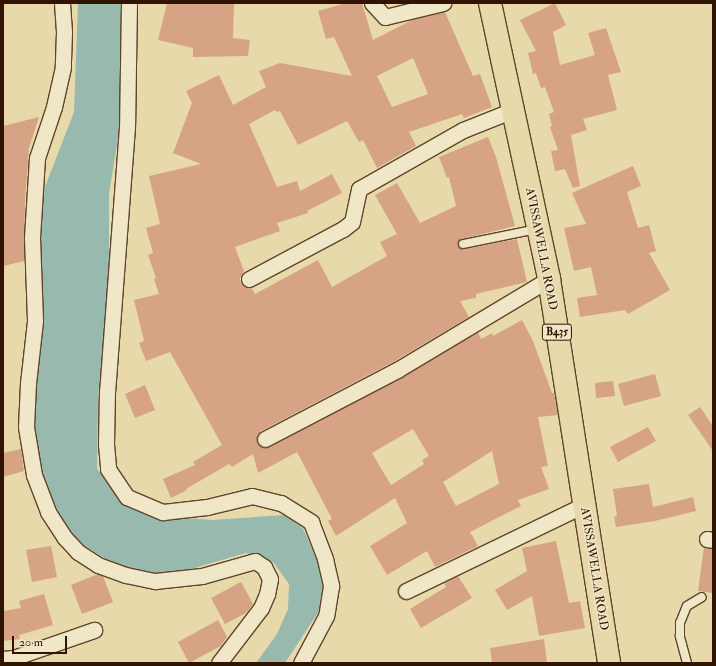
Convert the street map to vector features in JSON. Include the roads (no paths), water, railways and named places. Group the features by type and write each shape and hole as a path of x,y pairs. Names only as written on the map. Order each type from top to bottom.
{"main road":[{"name":"AVISSAWELLA ROAD","path":"490,3 549,279 609,663"}],"street":[{"path":"62,3 64,32 63,67 54,107 37,158 32,231 35,321 28,383 26,427 34,475 48,512 65,538 78,552 98,565 126,575 155,581 202,576 255,561 264,567 270,579 267,594 261,608 219,663"},
{"path":"128,3 127,128 107,392 106,444 108,469 127,496 163,512 207,507 252,496 281,503 311,522 325,559 331,586 326,616 301,663"},
{"path":"372,3 385,17 443,3"},
{"path":"248,279 348,226 352,222 359,189 463,130 513,110"},
{"path":"265,439 397,370 549,279"},
{"path":"406,591 584,504"},
{"path":"3,659 13,658 94,630"}],"lane":[{"path":"463,244 538,229"},
{"path":"687,663 680,636 680,623 687,606 702,597"}],"water":[{"path":"78,3 122,3 122,113 109,194 109,296 98,397 97,469 125,502 157,516 213,520 284,515 303,528 323,575 321,608 285,663 256,663 277,634 288,609 289,584 273,562 246,553 164,577 122,569 72,538 38,472 31,399 38,205 74,112"}]}
